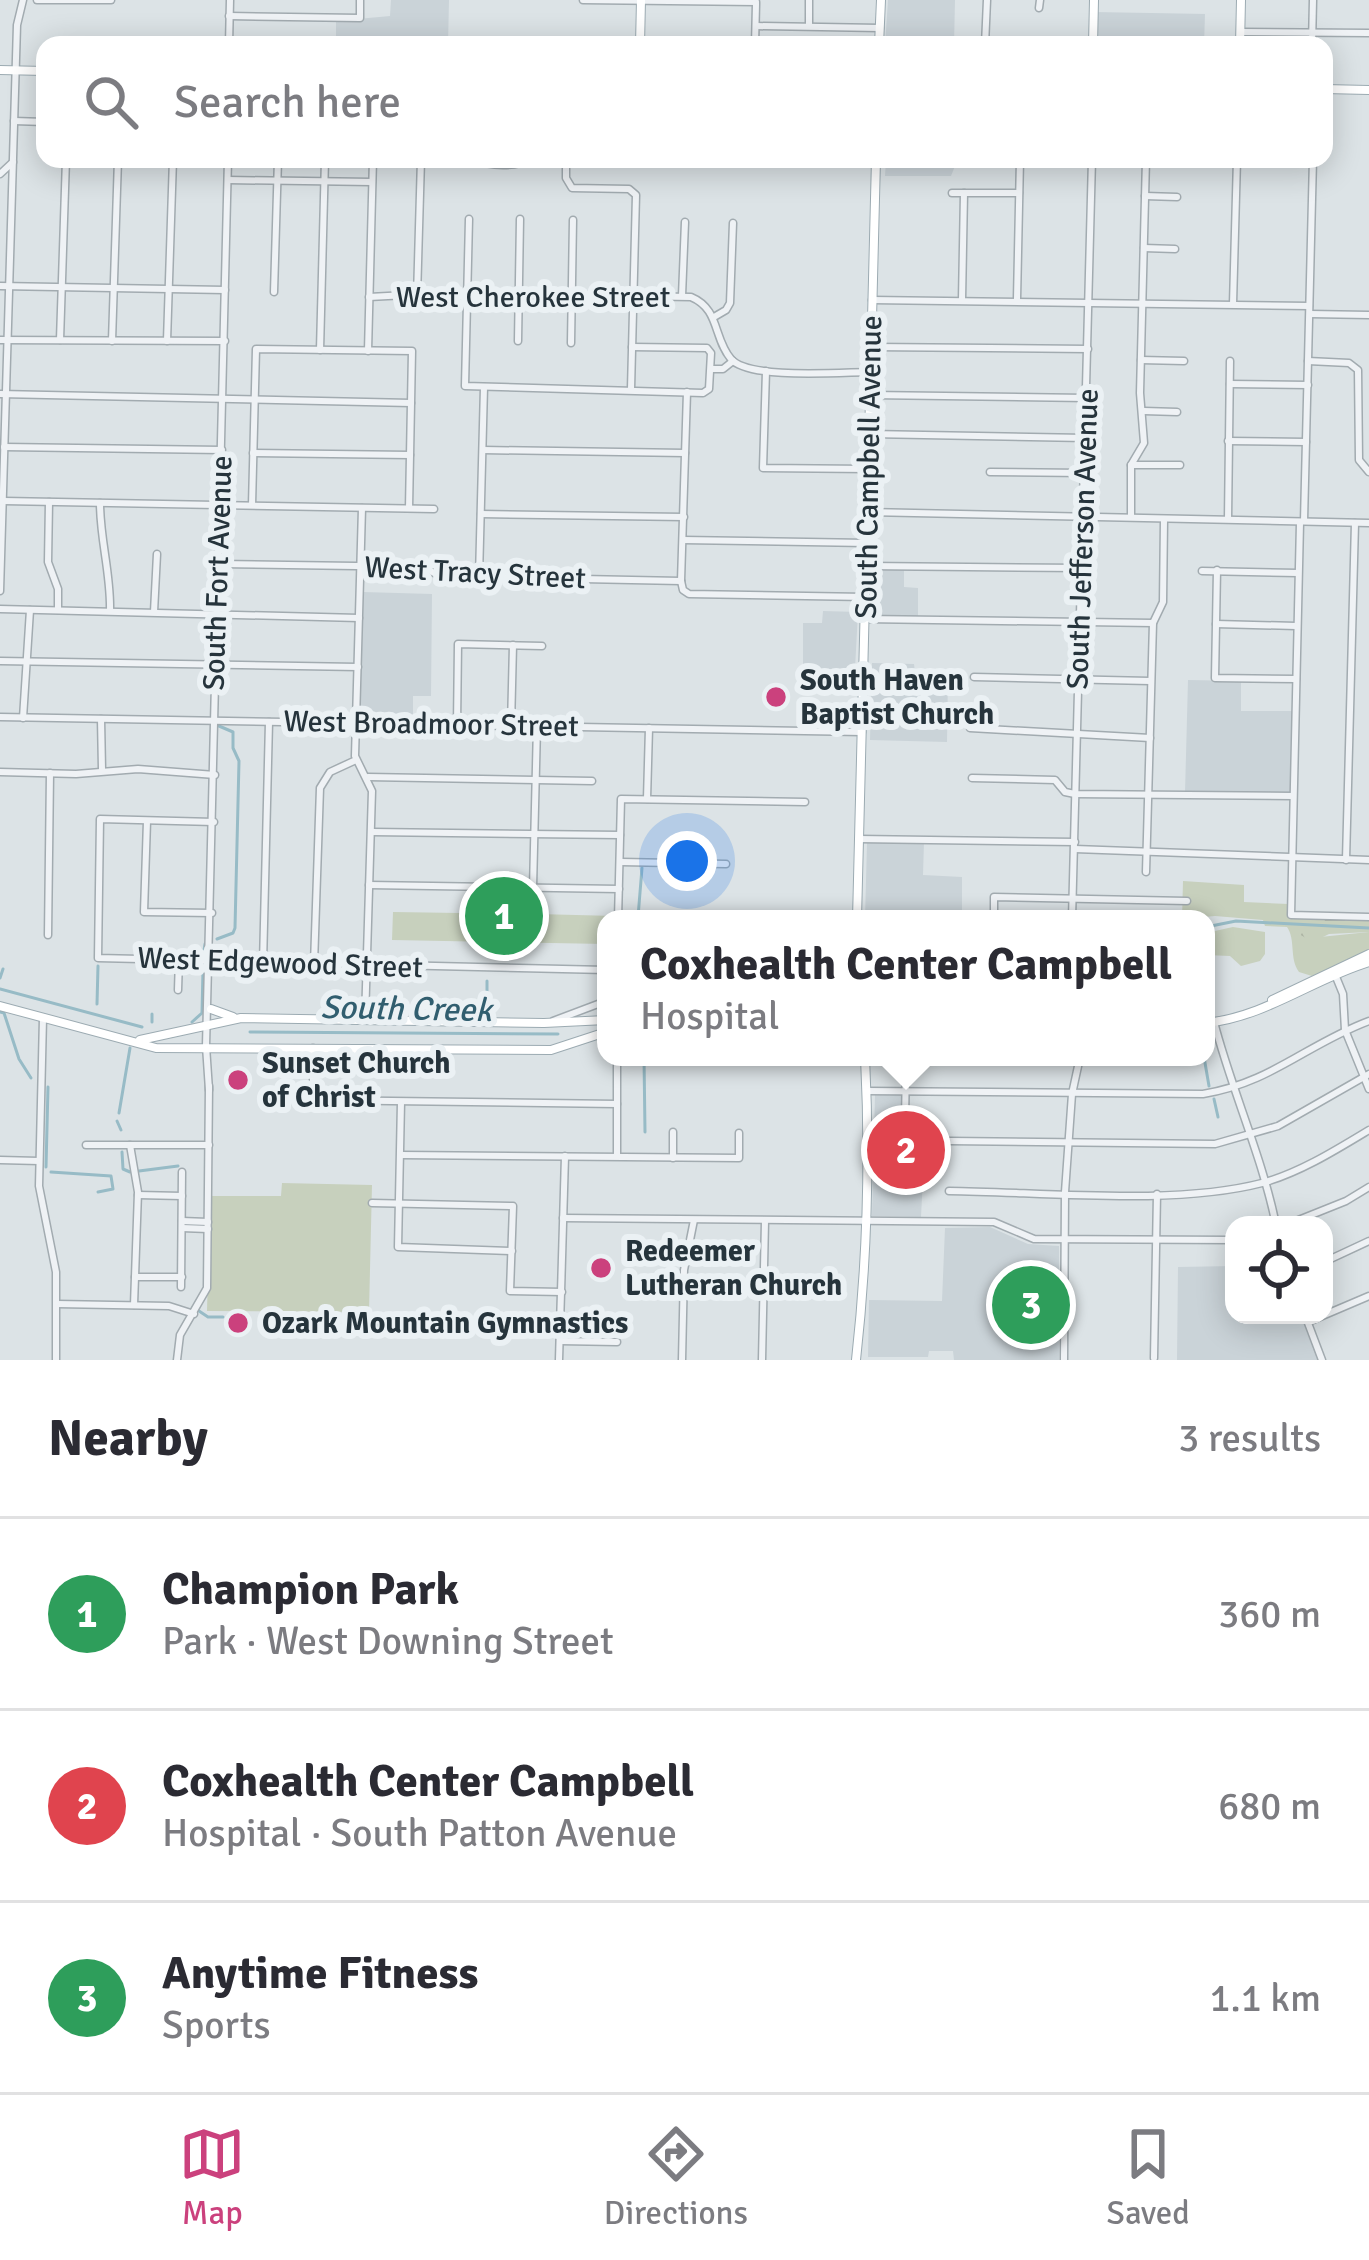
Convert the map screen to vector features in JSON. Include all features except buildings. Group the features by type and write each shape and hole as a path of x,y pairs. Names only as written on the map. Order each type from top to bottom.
{"main road":[{"path":"880,36 881,0"},
{"path":"1093,36 1094,0"},
{"path":"1240,36 1241,0"},
{"path":"640,36 641,1"},
{"path":"0,70 36,71"},
{"path":"1333,89 1369,90"},
{"name":"South Campbell Avenue","path":"857,910 876,168"},
{"path":"1215,1021 1262,1008 1303,982 1369,958"},
{"path":"0,1006 157,1048 551,1050 597,1035"},
{"path":"211,1009 241,1018 597,1020"},
{"path":"126,1040 162,1038 241,1018"},
{"path":"860,1360 866,1066"}],"street":[{"path":"0,590 4,286 17,20 23,0"},
{"path":"38,0 111,0"},
{"path":"229,36 230,0"},
{"path":"230,16 360,19 360,0"},
{"path":"583,0 756,1 755,36"},
{"path":"808,26 809,0"},
{"path":"986,0 986,36"},
{"path":"1312,33 1313,0"},
{"path":"756,26 880,28"},
{"path":"1240,32 1369,33"},
{"path":"14,121 36,122"},
{"path":"0,174 13,162"},
{"path":"60,340 66,168"},
{"path":"112,340 118,168"},
{"path":"167,341 172,168"},
{"name":"South Fort Avenue","path":"177,1360 180,1335 207,1288 215,665 228,168"},
{"path":"274,292 278,168"},
{"path":"320,350 325,168"},
{"path":"368,351 373,168"},
{"path":"417,296 421,168"},
{"path":"566,168 572,188 629,189 635,194 631,389"},
{"path":"1017,301 1020,168"},
{"name":"South Jefferson Avenue","path":"1072,910 1092,168"},
{"path":"1131,518 1131,465 1144,442 1140,393 1146,168"},
{"path":"1233,304 1237,168"},
{"path":"1313,168 1291,915 1369,917"},
{"path":"228,180 372,182"},
{"path":"952,193 1019,194"},
{"path":"962,301 964,193"},
{"path":"1145,196 1177,197"},
{"path":"469,219 465,386 704,393 710,387 711,353 705,348 632,346"},
{"path":"518,341 520,219"},
{"path":"571,343 574,220"},
{"path":"682,297 685,222"},
{"path":"713,317 730,303 733,223"},
{"path":"1144,248 1175,249"},
{"path":"4,286 225,290"},
{"name":"West Cherokee Street","path":"369,297 467,293 682,297 700,301 713,317 733,362"},
{"path":"872,300 1233,304 1369,315"},
{"path":"3,340 225,341"},
{"path":"872,347 1088,349"},
{"path":"252,505 256,349 412,351 409,508"},
{"path":"1141,360 1184,361"},
{"path":"1228,521 1230,361"},
{"path":"1308,361 1349,363 1358,370 1359,460 1369,472"},
{"path":"710,369 724,369 733,362 766,371 872,372"},
{"path":"766,371 763,469 869,469"},
{"path":"1230,384 1308,385"},
{"path":"479,577 484,387"},
{"path":"681,580 687,392"},
{"path":"2,394 411,403"},
{"path":"872,395 1087,398"},
{"path":"1144,411 1177,412"},
{"path":"870,434 1086,438"},
{"path":"1228,441 1306,442"},
{"path":"1,447 222,450"},
{"path":"483,450 685,453"},
{"path":"253,453 410,455"},
{"path":"1131,465 1180,465"},
{"path":"990,472 1085,473"},
{"path":"1,500 434,509"},
{"path":"49,502 47,560 58,589 58,610"},
{"path":"100,502 100,544 110,586 110,611"},
{"path":"362,508 356,760 372,791 365,1020"},
{"path":"868,512 1369,523"},
{"path":"481,514 683,517"},
{"path":"1146,872 1153,623 1163,602 1164,520"},
{"path":"1346,860 1355,523"},
{"path":"682,540 867,543"},
{"path":"154,612 157,554"},
{"name":"West Tracy Street","path":"219,564 424,567 437,576 681,580 689,594 866,597"},
{"path":"867,566 1083,568"},
{"path":"1217,570 1215,678 1296,679"},
{"path":"1202,571 1298,573"},
{"path":"0,609 359,617"},
{"path":"23,718 31,610"},
{"path":"865,619 1153,623"},
{"path":"1216,624 1297,626"},
{"path":"457,725 458,644 542,646"},
{"path":"511,726 513,645"},
{"path":"0,662 358,667"},
{"path":"974,677 1151,681"},
{"name":"West Broadmoor Street","path":"0,717 862,732"},
{"path":"101,719 102,771"},
{"path":"263,964 269,722"},
{"path":"533,888 537,726"},
{"path":"647,799 650,728"},
{"path":"970,728 1150,738"},
{"path":"314,965 320,788 332,770 356,760"},
{"path":"0,772 138,769 215,775"},
{"path":"48,935 50,773"},
{"path":"368,777 592,781"},
{"path":"972,778 1055,780 1065,792 1075,794 1293,796"},
{"path":"618,910 621,799 805,802"},
{"name":"West Edgewood Street","path":"147,820 100,819 98,958 597,970"},
{"path":"212,914 144,912 147,820 214,822"},
{"path":"370,832 620,835"},
{"path":"859,839 1369,860"},
{"path":"620,862 725,864"},
{"path":"146,866 161,866"},
{"path":"368,885 619,889"},
{"path":"994,910 994,897 1187,901"},
{"path":"178,990 179,959"},
{"path":"1334,972 1343,994 1345,1030 1369,1089"},
{"name":"South Fort Avenue","path":"209,1025 210,987"},
{"path":"544,1023 597,1003"},
{"path":"44,1017 40,1197 54,1254 56,1360"},
{"path":"867,1091 1187,1095 1232,1089 1369,1022"},
{"path":"1215,1034 1268,1182 1274,1216"},
{"path":"314,1046 313,1100 617,1104"},
{"path":"1215,1047 1220,1047"},
{"path":"616,1157 617,1066"},
{"path":"905,1119 907,1066"},
{"path":"1064,1360 1065,1192 1078,1066"},
{"path":"949,1141 1204,1145 1278,1126 1366,1075"},
{"path":"401,1102 398,1247 512,1251"},
{"path":"949,1190 1214,1193 1268,1182 1369,1130"},
{"path":"673,1132 673,1158"},
{"path":"400,1155 740,1159 740,1133"},
{"path":"86,1144 209,1145"},
{"path":"130,1145 138,1195 134,1305"},
{"path":"559,1360 565,1156"},
{"path":"0,1160 39,1161"},
{"path":"182,1172 182,1288"},
{"path":"1308,1216 1369,1187"},
{"path":"1154,1358 1156,1194"},
{"path":"138,1195 182,1196"},
{"path":"372,1203 513,1206 510,1291 562,1292"},
{"path":"563,1218 994,1222 1034,1239 1225,1240"},
{"path":"682,1360 684,1270 694,1220"},
{"path":"762,1360 765,1221"},
{"path":"182,1225 208,1225"},
{"path":"1333,1258 1369,1241"},
{"path":"135,1276 182,1277"},
{"path":"1333,1309 1369,1296"},
{"path":"57,1304 177,1306 194,1314"},
{"path":"1309,1324 1322,1360"},
{"path":"560,1341 617,1342"}],"shaded area":[{"path":"391,0 449,0 448,36 336,36 336,21 390,16"},
{"path":"888,0 955,0 954,36 886,36"},
{"path":"1096,12 1205,14 1204,36 1095,36"},
{"path":"885,168 954,168 951,176 885,176"},
{"path":"874,569 904,569 904,587 918,588 918,616 873,616"},
{"path":"363,592 432,594 431,696 413,696 413,722 359,718"},
{"path":"823,611 858,612 855,669 803,669 803,623 822,623"},
{"path":"872,663 914,664 915,672 948,673 947,742 870,740"},
{"path":"1188,680 1241,681 1241,711 1293,711 1290,793 1185,793"},
{"path":"924,842 923,875 962,877 962,910 865,910 867,843"},
{"path":"875,1095 903,1095 903,1116 926,1117 921,1217 872,1216"},
{"path":"990,1227 1028,1244 1059,1246 1059,1360 954,1360 953,1351 929,1351 928,1357 868,1357 869,1300 942,1301 945,1228"},
{"path":"1225,1266 1225,1324 1306,1324 1319,1360 1177,1360 1178,1267"}],"green space":[{"path":"1183,881 1244,885 1244,902 1288,904 1287,916 1299,917 1299,934 1369,932 1369,951 1312,976 1299,972 1287,927 1215,916 1215,910 1182,910"},
{"path":"529,889 536,890 537,914 597,916 597,944 392,940 393,912 528,914"},
{"path":"1299,917 1369,921 1369,932 1329,934 1313,942 1299,934"},
{"path":"1233,927 1265,932 1265,954 1260,961 1241,966 1230,956 1215,955 1215,931"},
{"path":"282,1183 372,1185 369,1312 207,1311 210,1196 281,1196"}],"waterway":[{"path":"217,939 235,928 239,761 233,732 219,726"},
{"path":"639,910 642,868"},
{"path":"487,891 488,941"},
{"name":"South Creek","path":"1215,925 1236,921 1369,928"},
{"path":"203,957 205,944"},
{"path":"97,1004 98,966"},
{"path":"0,978 3,969"},
{"path":"192,1022 202,1013 203,970"},
{"path":"487,981 487,1017"},
{"name":"South Creek","path":"0,989 142,1027"},
{"path":"0,1012 31,1078"},
{"path":"152,1014 152,1022"},
{"name":"South Creek","path":"250,1032 558,1034"},
{"path":"119,1113 130,1048"},
{"path":"644,1066 645,1132"},
{"path":"1206,1066 1209,1086"},
{"path":"46,1167 48,1087"},
{"path":"1214,1099 1218,1117"},
{"path":"117,1121 121,1130"},
{"path":"122,1152 123,1169 130,1172"},
{"path":"139,1171 178,1166"},
{"path":"51,1172 111,1176 113,1189 98,1192"},
{"path":"199,1311 208,1317 223,1317"}],"place":[{"name":"South Haven Baptist Church","path":"776,697"},
{"name":"Champion Park","path":"504,916"},
{"name":"Sunset Church of Christ","path":"238,1080"},
{"name":"Coxhealth Center Campbell","path":"906,1150"},
{"name":"Redeemer Lutheran Church","path":"601,1268"},
{"name":"Anytime Fitness","path":"1031,1305"},
{"name":"Ozark Mountain Gymnastics","path":"238,1323"}]}
